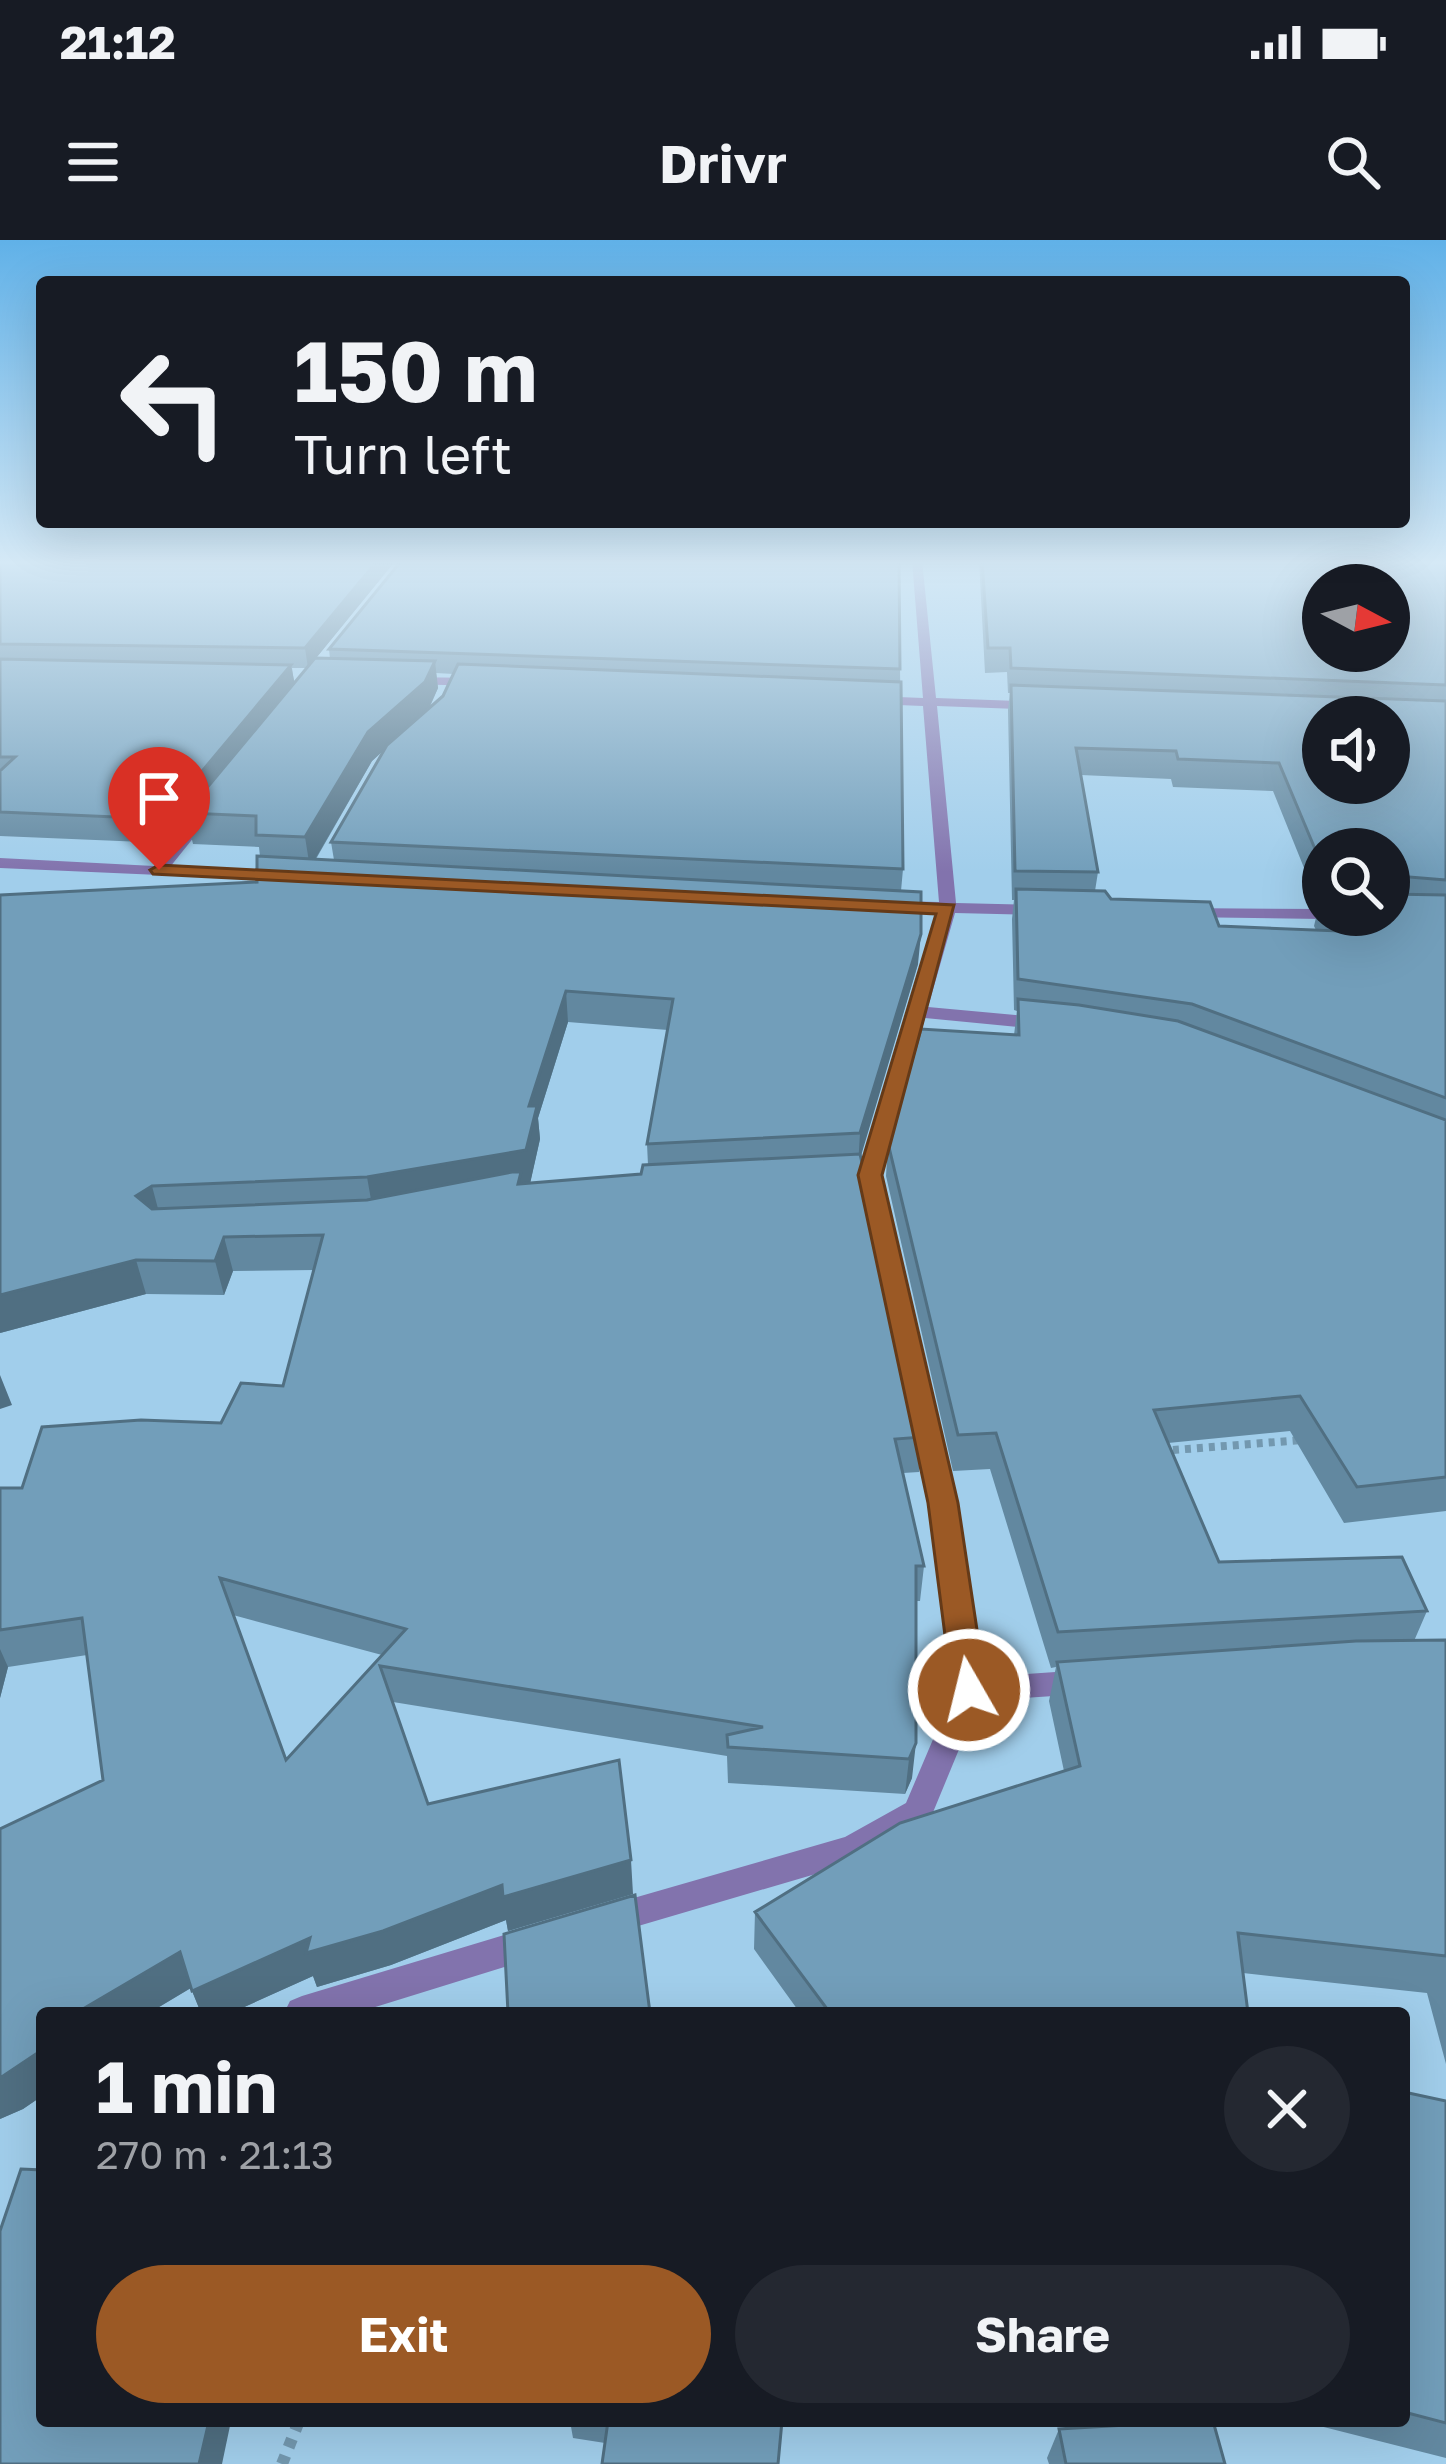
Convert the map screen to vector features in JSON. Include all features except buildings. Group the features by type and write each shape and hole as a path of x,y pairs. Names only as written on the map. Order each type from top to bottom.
{"street":[{"path":"322,2007 853,1849 918,1812 969,1690 943,1503 858,1176 920,1012 947,909 923,664"},
{"path":"385,679 500,682"},
{"path":"446,698 453,680"},
{"path":"857,699 1071,707"},
{"path":"159,870 216,800"},
{"path":"0,863 317,880"},
{"path":"878,906 1065,910"},
{"path":"1159,912 1302,914"},
{"path":"920,1012 1075,1026"},
{"path":"969,1690 1108,1680"}],"path":[{"path":"1147,1453 1310,1438"},
{"path":"283,2464 297,2427"}],"route":[{"path":"159,870 947,909 870,1175 943,1503 969,1690"}]}
